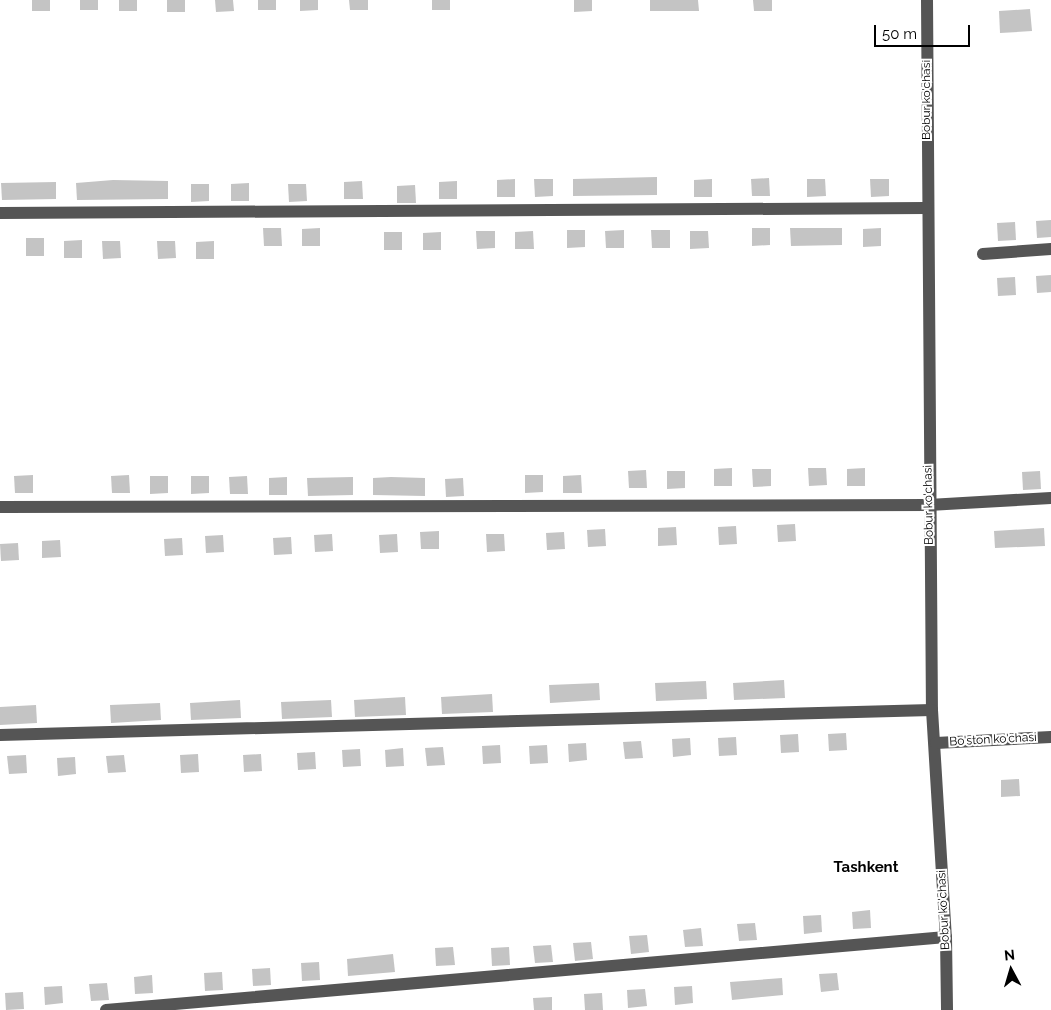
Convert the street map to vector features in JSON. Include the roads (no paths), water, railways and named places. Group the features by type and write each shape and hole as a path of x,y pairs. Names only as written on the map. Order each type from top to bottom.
{"street":[{"name":"Bobur ko'chasi","path":"927,0 926,208 932,710 936,743 946,937 947,1010"},
{"path":"0,213 926,208"},
{"path":"983,254 1051,249"},
{"path":"0,507 929,505 1051,498"},
{"path":"0,735 932,710"},
{"name":"Bo'ston ko'chasi","path":"936,743 1051,737"},
{"path":"106,1010 946,937"}],"district":[{"name":"Tashkent","path":"866,868"}]}
